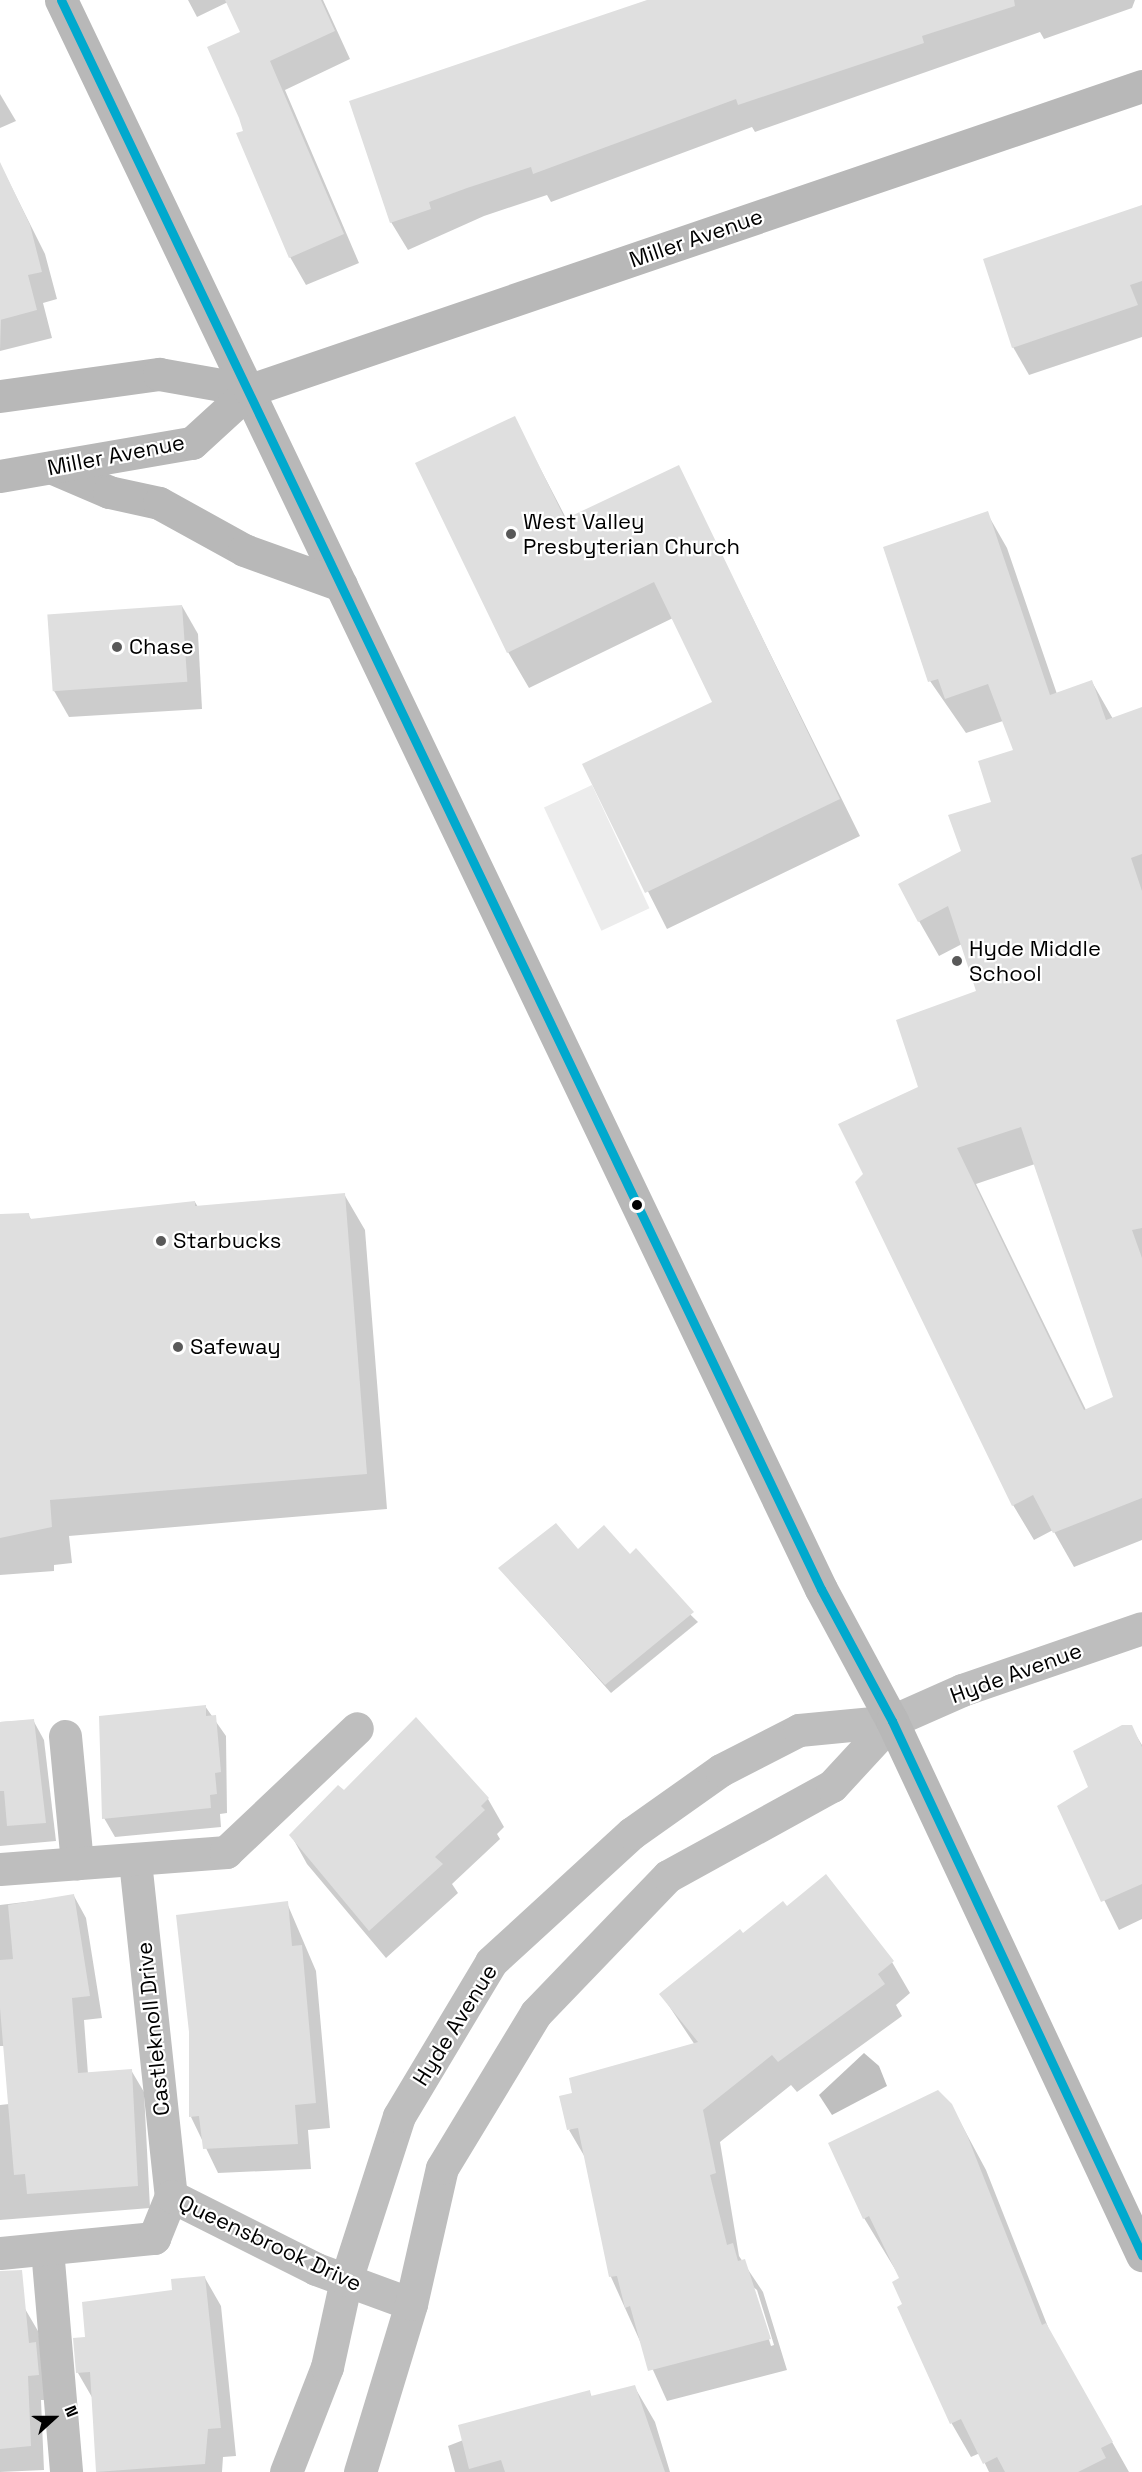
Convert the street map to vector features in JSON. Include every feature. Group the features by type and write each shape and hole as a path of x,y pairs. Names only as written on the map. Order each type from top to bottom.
{"main road":[{"path":"61,0 250,390 821,1589 892,1721 1142,2255"},
{"name":"Miller Avenue","path":"0,476 192,443 250,390 1142,86"},
{"name":"Miller Avenue","path":"0,396 159,374 250,390"},
{"path":"53,468 109,492 159,502 244,550 341,585"}],"street":[{"name":"Hyde Avenue","path":"286,2472 301,2445 327,2367 346,2280 399,2116 491,1962 632,1833 721,1770 799,1731 892,1721 962,1690 1142,1628"},
{"name":"Hyde Avenue","path":"360,2472 411,2304 442,2168 536,2013 668,1876 832,1786 892,1721"},
{"path":"0,1869 135,1861 226,1852 357,1728"},
{"path":"65,1736 77,1863"},
{"name":"Castleknoll Drive","path":"135,1861 171,2196"},
{"name":"Queensbrook Drive","path":"0,2253 154,2238 171,2196 346,2280 411,2304"},
{"path":"46,2249 66,2472"}],"shaded area":[{"path":"592,785 649,908 601,931 544,807"},
{"path":"864,2053 879,2066 887,2086 832,2115 819,2095"}],"building":[{"path":"225,0 321,0 335,31 270,61 344,234 289,258 236,133 243,131 239,118 207,47 240,32"},
{"path":"647,0 1014,0 1015,6 922,36 924,43 738,105 736,99 533,174 531,167 467,188 429,202 431,209 390,223 349,101"},
{"path":"0,162 30,225 42,272 28,275 37,310 0,320"},
{"path":"1142,205 1142,281 1130,285 1138,305 1012,348 983,259"},
{"path":"515,416 565,519 679,465 840,799 645,893 582,764 712,702 654,582 507,653 415,463"},
{"path":"988,511 1050,695 1092,680 1106,720 1142,707 1142,854 1131,858 1142,891 1142,1228 1132,1230 1142,1258 1142,1498 1053,1533 1033,1495 1012,1506 855,1182 863,1174 838,1124 918,1087 896,1020 976,991 948,906 918,922 898,884 961,851 948,815 991,802 978,761 1013,750 988,684 945,699 938,679 928,682 883,547","holes":["1021,1127 1113,1397 1084,1410 957,1148"]},
{"name":"Chase","path":"182,605 187,682 53,691 47,614"},
{"name":"Safeway","path":"345,1193 367,1474 50,1500 52,1527 0,1538 0,1214 29,1213 30,1219 195,1201 195,1206"},
{"path":"556,1523 578,1549 604,1525 630,1554 636,1548 694,1612 605,1685 498,1568"},
{"path":"206,1705 206,1716 216,1715 221,1772 215,1773 217,1794 210,1795 211,1808 102,1819 99,1716"},
{"path":"416,1717 489,1798 481,1806 485,1810 435,1857 443,1864 369,1931 289,1835 338,1785 344,1790"},
{"path":"34,1719 46,1823 7,1826 4,1791 0,1791 0,1722"},
{"path":"1122,1725 1132,1725 1142,1747 1142,1884 1101,1902 1057,1806 1088,1787 1073,1751"},
{"path":"826,1874 894,1961 878,1974 885,1984 778,2062 772,2055 703,2110 716,2173 710,2175 727,2245 733,2243 738,2261 745,2259 771,2339 648,2371 630,2306 625,2308 617,2276 609,2277 578,2128 567,2130 559,2096 572,2093 569,2078 698,2042 659,1994 740,1929 743,1933 783,1901 787,1906"},
{"path":"74,1894 90,1996 72,1998 78,2073 132,2069 138,2186 27,2194 25,2174 14,2175 0,2008 0,1960 13,1959 8,1905"},
{"path":"288,1901 292,1946 302,1945 316,2103 295,2105 298,2144 203,2149 199,2116 189,2117 189,2032 176,1915"},
{"path":"938,2090 952,2104 967,2135 1042,2325 1046,2323 1113,2442 1101,2448 1106,2458 1078,2472 1005,2472 997,2457 983,2464 961,2419 950,2424 897,2307 902,2304 892,2282 899,2278 869,2216 863,2219 828,2143"},
{"path":"22,2270 29,2343 36,2342 39,2375 28,2376 31,2446 0,2449 0,2271"},
{"path":"205,2276 221,2428 208,2429 205,2464 96,2472 90,2372 76,2373 73,2338 85,2337 82,2302 172,2290 171,2279"},
{"path":"635,2385 665,2472 505,2472 501,2460 469,2469 458,2425 590,2390 591,2396"}],"transit line":[{"path":"61,0 821,1589 892,1721 1142,2255"}],"place":[{"name":"West Valley Presbyterian Church","path":"511,534"},
{"name":"Chase","path":"117,647"},
{"name":"Hyde Middle School","path":"957,961"},
{"name":"Starbucks","path":"161,1241"},
{"name":"Safeway","path":"178,1347"}]}
